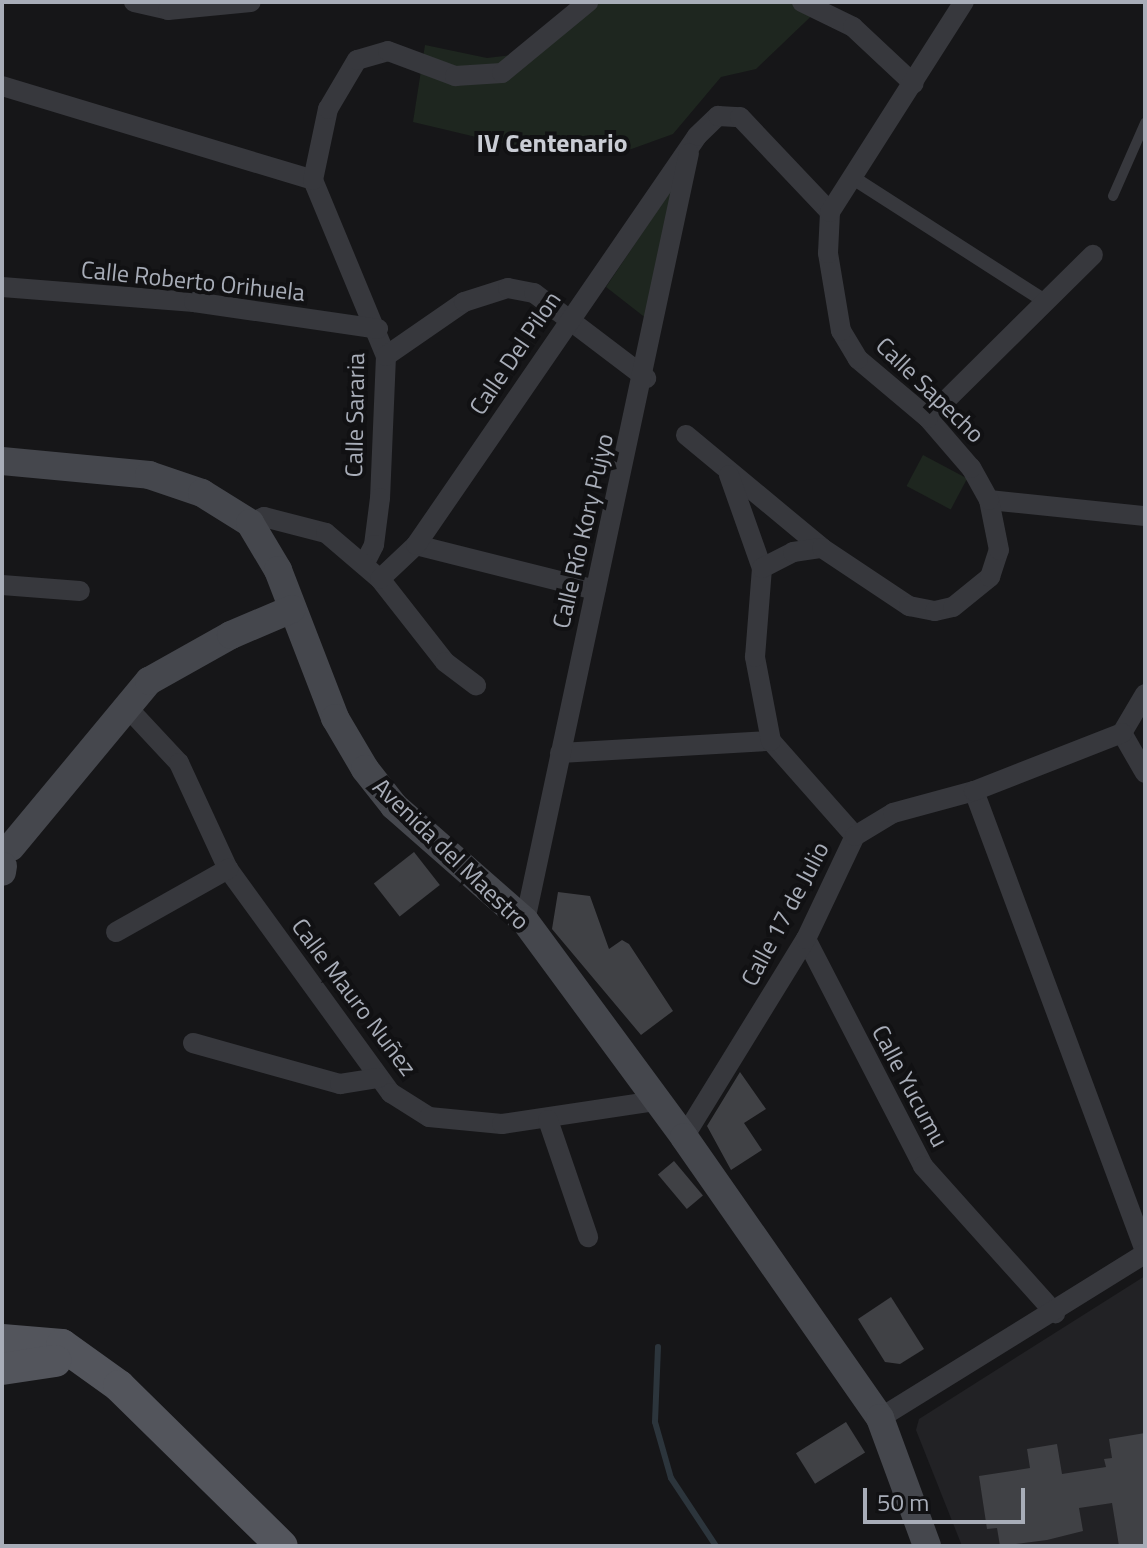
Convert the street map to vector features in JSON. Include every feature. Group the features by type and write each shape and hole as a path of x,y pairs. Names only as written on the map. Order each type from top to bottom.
{"main road":[{"path":"2,461 149,475 202,493 250,523"},
{"name":"Avenida del Maestro","path":"250,523 292,609 335,718 365,769 394,806 525,921 684,1137 880,1418 927,1546"},
{"path":"4,857 125,705 180,662 292,609"},
{"path":"2,1340 62,1345 119,1386 282,1546"},
{"path":"2,1369 38,1359 86,1363"}],"street":[{"path":"134,2 168,10 249,2"},
{"path":"2,86 313,180 328,109 357,60 388,51 455,76 502,73 588,2"},
{"path":"802,2 853,27 914,84"},
{"name":"Calle Sapecho","path":"686,435 729,475 822,548 909,606 953,607 990,577 999,550 989,500 971,468 928,418 884,386 841,331 831,289 830,212 850,176 914,84 964,2"},
{"name":"Calle Del Pilon","path":"380,579 416,545 569,320 718,116 740,117 830,212"},
{"name":"Calle Río Kory Pujyo","path":"525,921 595,590 646,378 689,153"},
{"path":"850,176 1043,300"},
{"name":"Calle Sararia","path":"313,180 378,329 386,356 380,498 374,545 364,565"},
{"path":"928,418 1043,300 1093,255"},
{"name":"Calle Roberto Orihuela","path":"2,287 194,302 378,329"},
{"path":"386,356 464,302 508,288 534,293 646,378"},
{"path":"729,475 762,568 755,657 771,741 855,836"},
{"path":"989,500 1145,516"},
{"path":"250,523 264,517 326,533 380,579 445,662 476,685"},
{"path":"416,545 595,590"},
{"path":"762,568 793,552 822,548"},
{"path":"2,585 80,591"},
{"path":"1145,694 1122,733 1145,773"},
{"name":"Calle Mauro Nuñez","path":"125,705 179,763 228,869 379,1078 429,1117 502,1124 548,1120 656,1101"},
{"name":"Calle 17 de Julio","path":"684,1137 806,939 855,836 893,813 974,791 1122,733"},
{"path":"560,753 771,741"},
{"path":"880,1418 1055,1313 1145,1253 974,791"},
{"path":"116,932 228,869"},
{"name":"Calle Yucumu","path":"806,939 923,1166 1055,1313"},
{"path":"193,1043 340,1084 379,1078"},
{"path":"548,1120 588,1237"}],"lane":[{"path":"1113,196 1145,123"}],"shaded area":[{"path":"588,2 826,2 756,69 721,77 673,134 626,151 535,151 413,122 425,45 487,58 519,54"},
{"path":"673,187 647,319 606,287"},
{"path":"923,455 967,478 951,509 907,486"},
{"path":"1145,1276 1145,1546 962,1546 916,1430 919,1419"}],"building":[{"path":"414,852 440,885 400,916 374,883"},
{"path":"558,892 590,896 609,949 622,940 629,944 673,1011 641,1035 552,929"},
{"path":"740,1072 766,1109 744,1123 762,1150 731,1170 707,1126"},
{"path":"674,1161 703,1195 687,1209 658,1174"},
{"path":"891,1297 924,1349 900,1364 885,1362 858,1319"},
{"path":"846,1422 865,1453 815,1484 796,1453"},
{"path":"1145,1433 1145,1546 1119,1546 1112,1503 1079,1508 1083,1531 1047,1540 1000,1546 997,1528 987,1529 979,1476 1030,1468 1027,1449 1057,1444 1062,1474 1106,1467 1104,1459 1112,1458 1109,1439"}],"waterway":[{"path":"658,1347 655,1422 671,1478 716,1546"}],"district":[{"name":"IV Centenario","path":"552,143"}]}
